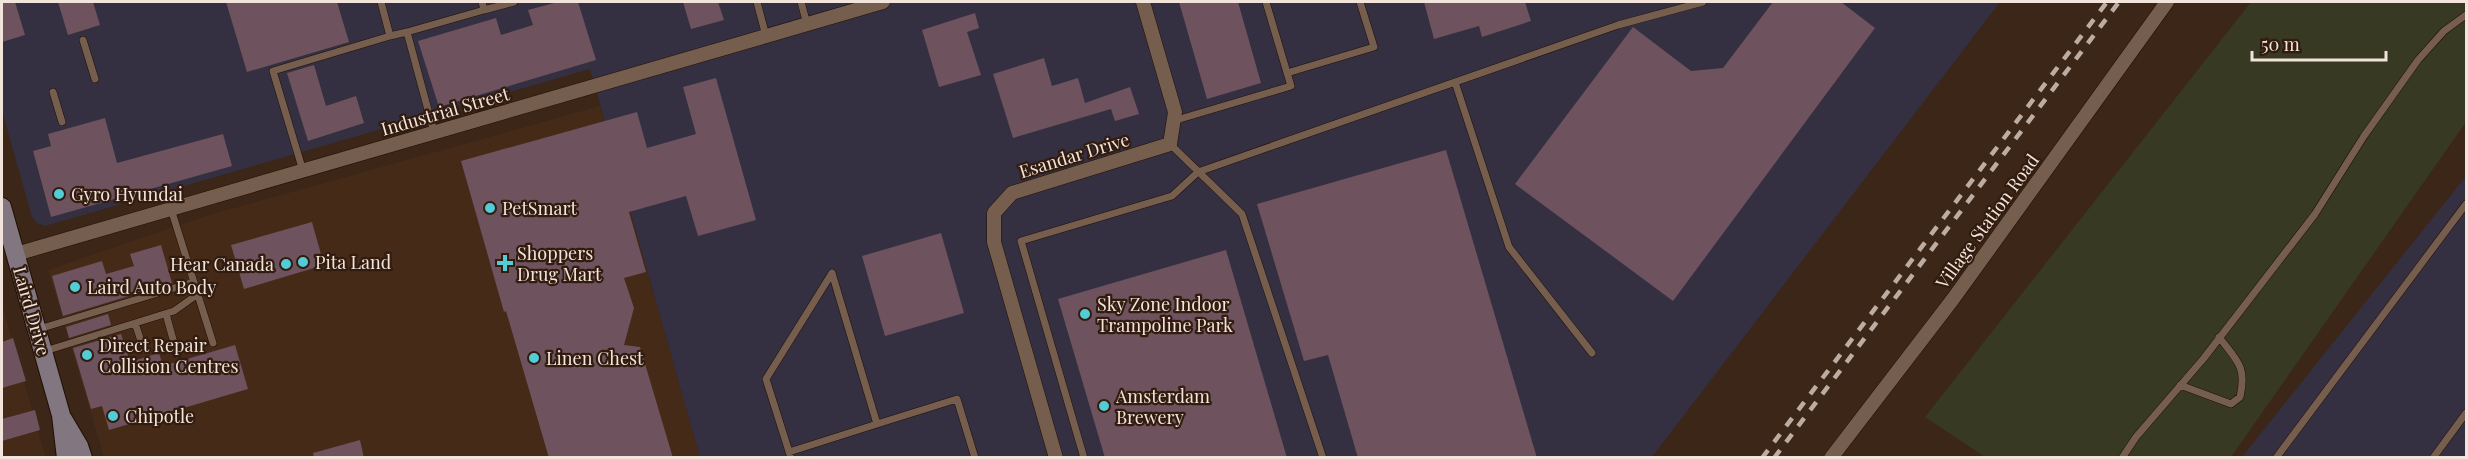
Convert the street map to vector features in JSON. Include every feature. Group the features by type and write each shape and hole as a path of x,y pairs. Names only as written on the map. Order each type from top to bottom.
{"main road":[{"name":"Laird Drive","path":"2,207 61,415 66,458"},
{"name":"Laird Drive","path":"61,415 79,446 83,458"}],"street":[{"name":"Industrial Street","path":"16,254 807,24 849,6 884,2"},
{"path":"1143,2 1175,112 1170,144"},
{"name":"Village Station Road","path":"1831,458 1953,299 2167,2"},
{"name":"Esandar Drive","path":"1056,458 994,242 994,213 1012,193 1170,144"}],"lane":[{"path":"381,2 390,36"},
{"path":"482,2 484,10"},
{"path":"303,171 273,70 514,2"},
{"path":"757,2 766,36"},
{"path":"801,2 807,24"},
{"path":"1173,121 1291,86 1266,2"},
{"path":"1287,73 1374,47 1360,2"},
{"path":"1084,458 1021,241 1172,196 1198,172 1618,25 1702,2"},
{"path":"2122,458 2136,437 2219,337 2315,214 2364,136 2418,60 2444,31 2466,15"},
{"path":"407,32 434,132"},
{"path":"83,40 95,80"},
{"path":"1455,82 1509,247 1592,353"},
{"path":"53,92 62,122"},
{"path":"1170,144 1242,214 1323,458"},
{"path":"2276,458 2466,204"},
{"path":"171,209 213,343"},
{"path":"877,424 832,273 766,379 790,455 957,399 975,458"},
{"path":"37,329 194,282"},
{"path":"43,352 166,314 198,294"},
{"path":"166,314 177,354"},
{"path":"135,323 144,350"},
{"path":"2180,385 2231,404 2240,397 2244,379 2239,363 2219,337"},
{"path":"2433,458 2466,413"}],"shaded area":[{"path":"2,2 2000,2 1652,457 700,457 590,69 45,226 37,223 32,217 2,111"},
{"path":"600,106 700,457 104,457 48,270 206,216"},
{"path":"2466,176 2466,457 2242,457"},
{"path":"2,304 43,448 46,457 2,457"}],"green space":[{"path":"2251,2 2466,2 2466,122 2231,457 1985,457 1925,417"}],"building":[{"path":"2,2 15,2 25,35 2,42"},
{"path":"58,2 93,2 100,25 68,35"},
{"path":"226,2 337,2 349,42 247,72"},
{"path":"558,2 578,2 596,60 439,107 418,41 496,18 501,35 533,25 528,10"},
{"path":"683,2 718,2 724,20 691,29"},
{"path":"1179,2 1238,2 1261,83 1207,99"},
{"path":"1424,2 1525,2 1531,21 1482,37 1479,26 1434,39"},
{"path":"1773,2 1841,2 1875,28 1673,301 1515,184 1633,27 1691,71 1723,68"},
{"path":"975,13 979,28 967,32 981,75 939,87 922,30"},
{"path":"1044,58 1052,86 1078,78 1085,103 1130,87 1139,114 1115,121 1111,109 1013,138 993,74"},
{"path":"314,65 326,106 356,96 364,123 308,141 287,73"},
{"path":"716,78 756,220 698,236 686,196 629,212 646,272 624,278 634,308 624,345 640,347 673,458 549,458 461,161 637,112 647,148 696,134 683,87"},
{"path":"105,118 117,163 223,134 232,166 51,217 33,151 51,146 48,134"},
{"path":"1446,150 1537,458 1358,458 1328,355 1304,361 1257,204"},
{"path":"312,222 324,265 244,289 231,245"},
{"path":"941,233 964,313 885,336 862,256"},
{"path":"161,245 172,283 63,316 52,276 102,261 106,274 134,266 130,254"},
{"path":"1226,250 1287,458 1105,458 1058,299"},
{"path":"108,314 111,325 69,338 66,327"},
{"path":"121,334 130,362 159,353 163,366 235,345 248,389 109,430 102,406 91,409 73,348"},
{"path":"13,338 26,381 2,388 2,342"},
{"path":"35,410 40,430 2,441 2,419"},
{"path":"360,440 364,458 314,458 313,453"}],"railway":[{"path":"1762,458 2107,2"},
{"path":"1774,458 2119,2"}],"place":[{"name":"Gyro Hyundai","path":"59,194"},
{"name":"PetSmart","path":"490,208"},
{"name":"Pita Land","path":"303,262"},
{"name":"Shoppers Drug Mart","path":"505,263"},
{"name":"Hear Canada","path":"286,264"},
{"name":"Laird Auto Body","path":"75,287"},
{"name":"Sky Zone Indoor Trampoline Park","path":"1085,314"},
{"name":"Direct Repair Collision Centres","path":"87,355"},
{"name":"Linen Chest","path":"534,358"},
{"name":"Amsterdam Brewery","path":"1104,406"},
{"name":"Chipotle","path":"113,416"}]}
